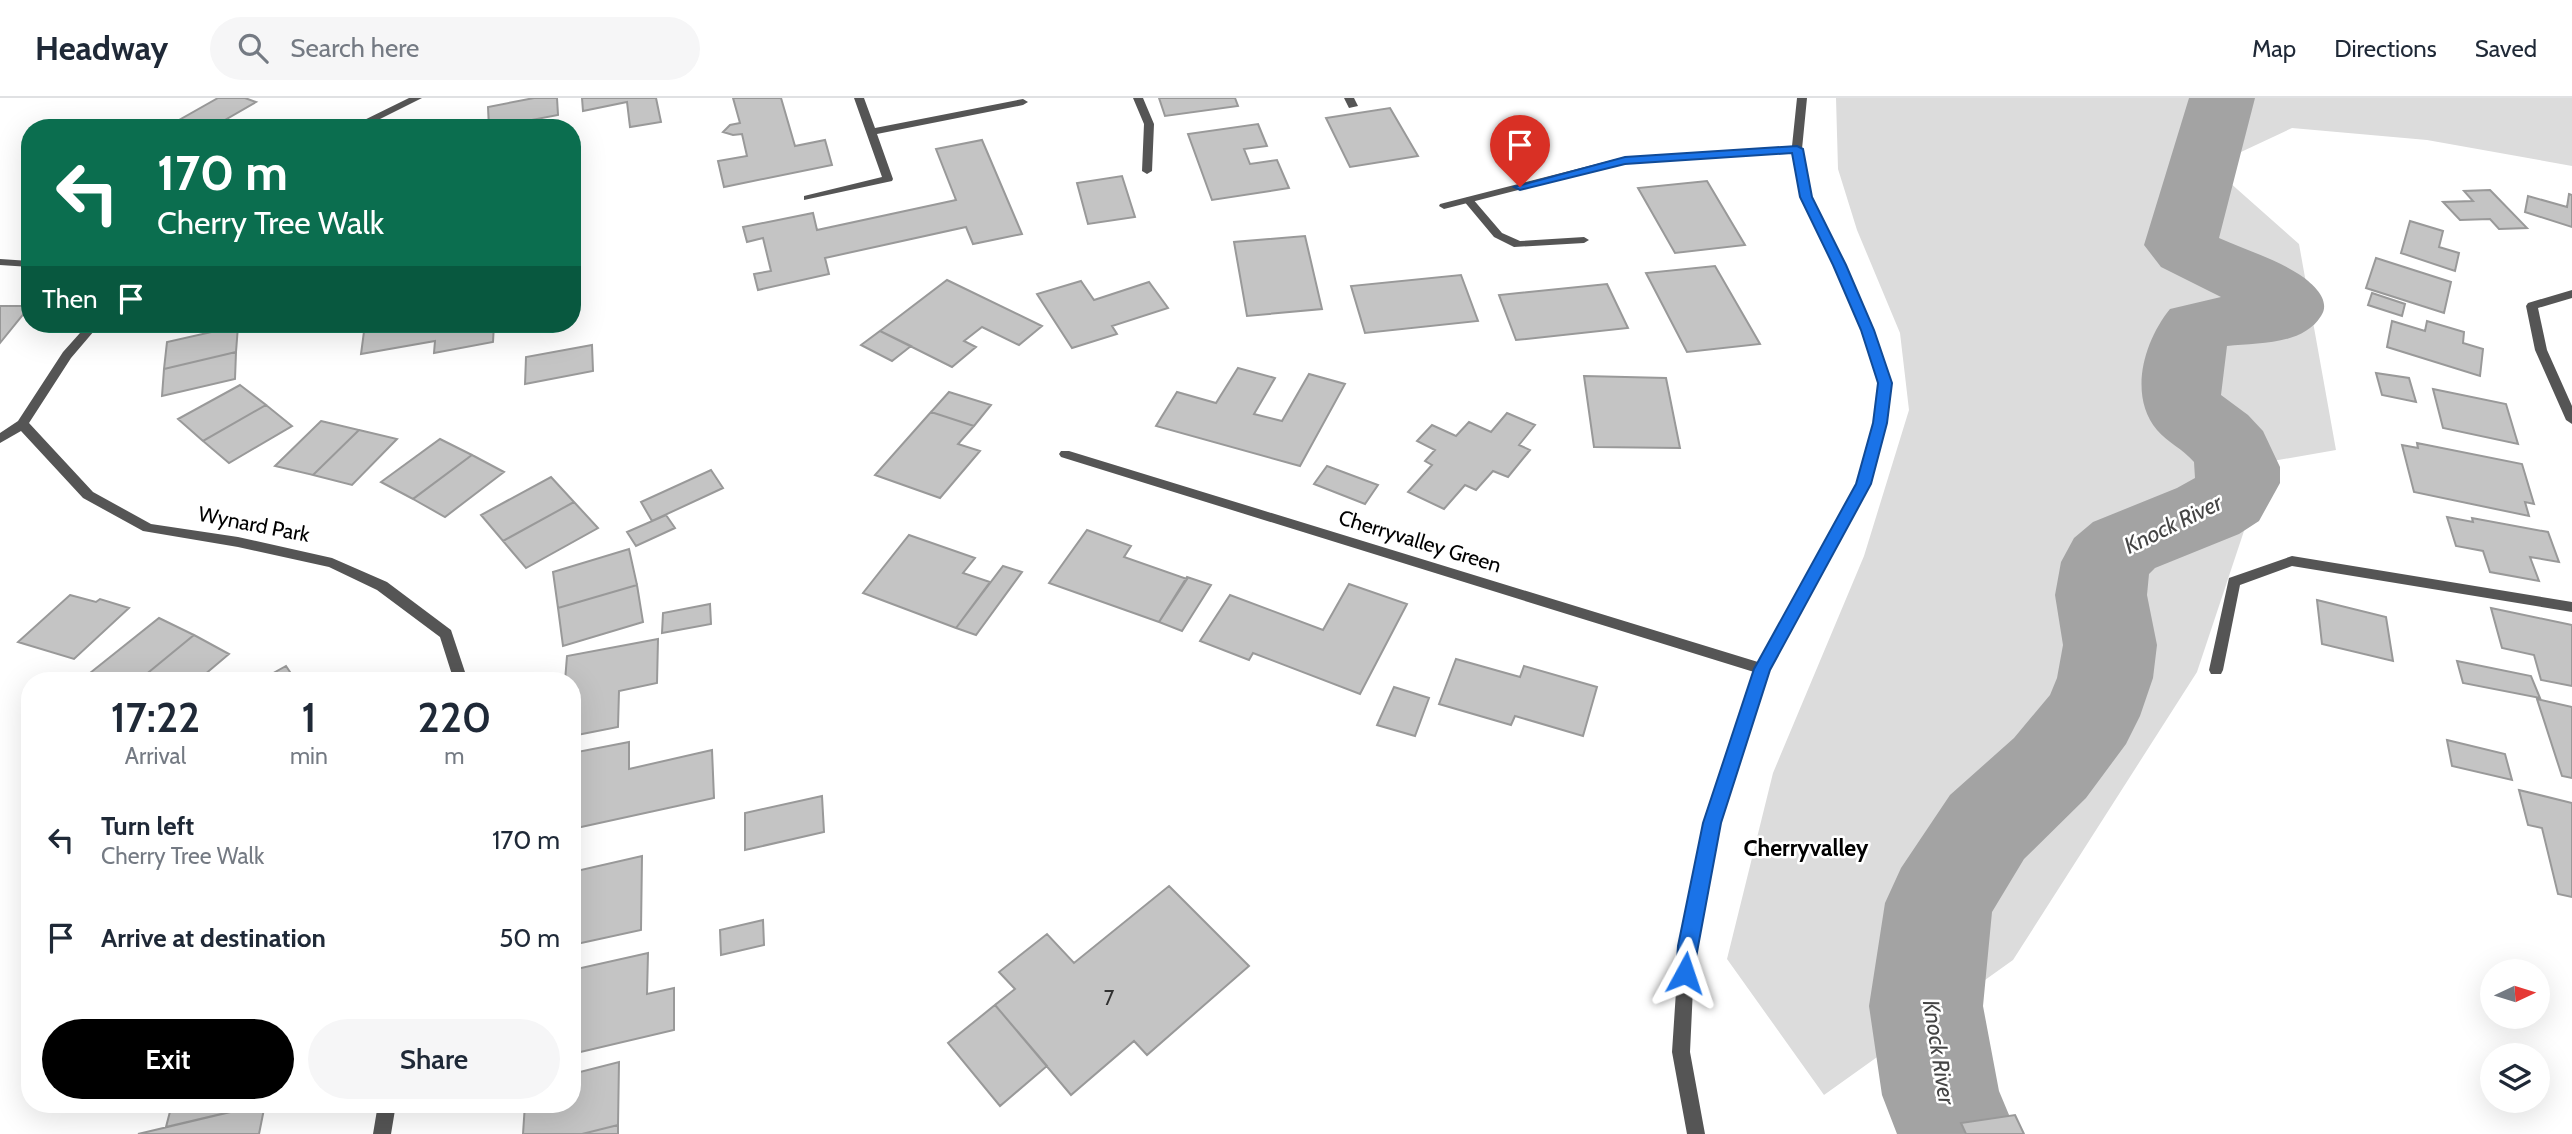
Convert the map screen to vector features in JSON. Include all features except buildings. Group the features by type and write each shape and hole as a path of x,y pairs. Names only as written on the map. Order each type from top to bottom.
{"street":[{"path":"372,119 417,98"},
{"path":"808,198 888,179 859,98"},
{"path":"1138,98 1149,124 1147,171"},
{"path":"1696,1134 1681,1052 1687,946 1712,823 1762,669 1863,484 1880,423 1885,383 1840,265 1806,197 1797,149 1802,98"},
{"path":"871,132 1023,102"},
{"path":"1444,206 1625,160 1797,149"},
{"path":"1468,200 1498,235 1518,245 1584,240"},
{"path":"0,262 21,263"},
{"path":"2572,294 2532,306 2541,350 2572,420"},
{"path":"0,439 22,424 67,355 86,333"},
{"name":"Wynard Park","path":"22,424 88,495 148,528 238,542 332,563 382,586 446,634 458,672"},
{"name":"Cherryvalley Green","path":"1065,454 1762,669"},
{"path":"2216,670 2234,582 2292,561 2572,607"},
{"path":"382,1134 386,1113"}],"shaded area":[{"path":"1836,98 2572,98 2572,166 2427,140 2292,128 2211,166 2299,244 2336,450 2267,462 2197,672 2013,960 1824,1095 1727,959 1773,773 1864,556 1909,410 1900,333 1857,230 1838,169"}],"waterway":[{"name":"Knock River","path":"1957,1134 1941,1095 1926,1006 1939,903 1987,827 2050,768 2091,716 2105,678 2110,645 2101,595 2106,562 2124,545 2208,511 2228,499 2237,483 2238,467 2233,452 2219,436 2186,410 2180,393 2190,336 2197,327 2208,323 2277,316 2287,310 2287,303 2273,292 2187,251 2181,245 2222,98"}],"district":[{"name":"Cherryvalley","path":"1806,848"}],"route":[{"path":"1520,187 1625,160 1797,149 1806,197 1840,265 1885,383 1880,423 1863,484 1762,669 1712,823 1687,946 1685,973"}]}
